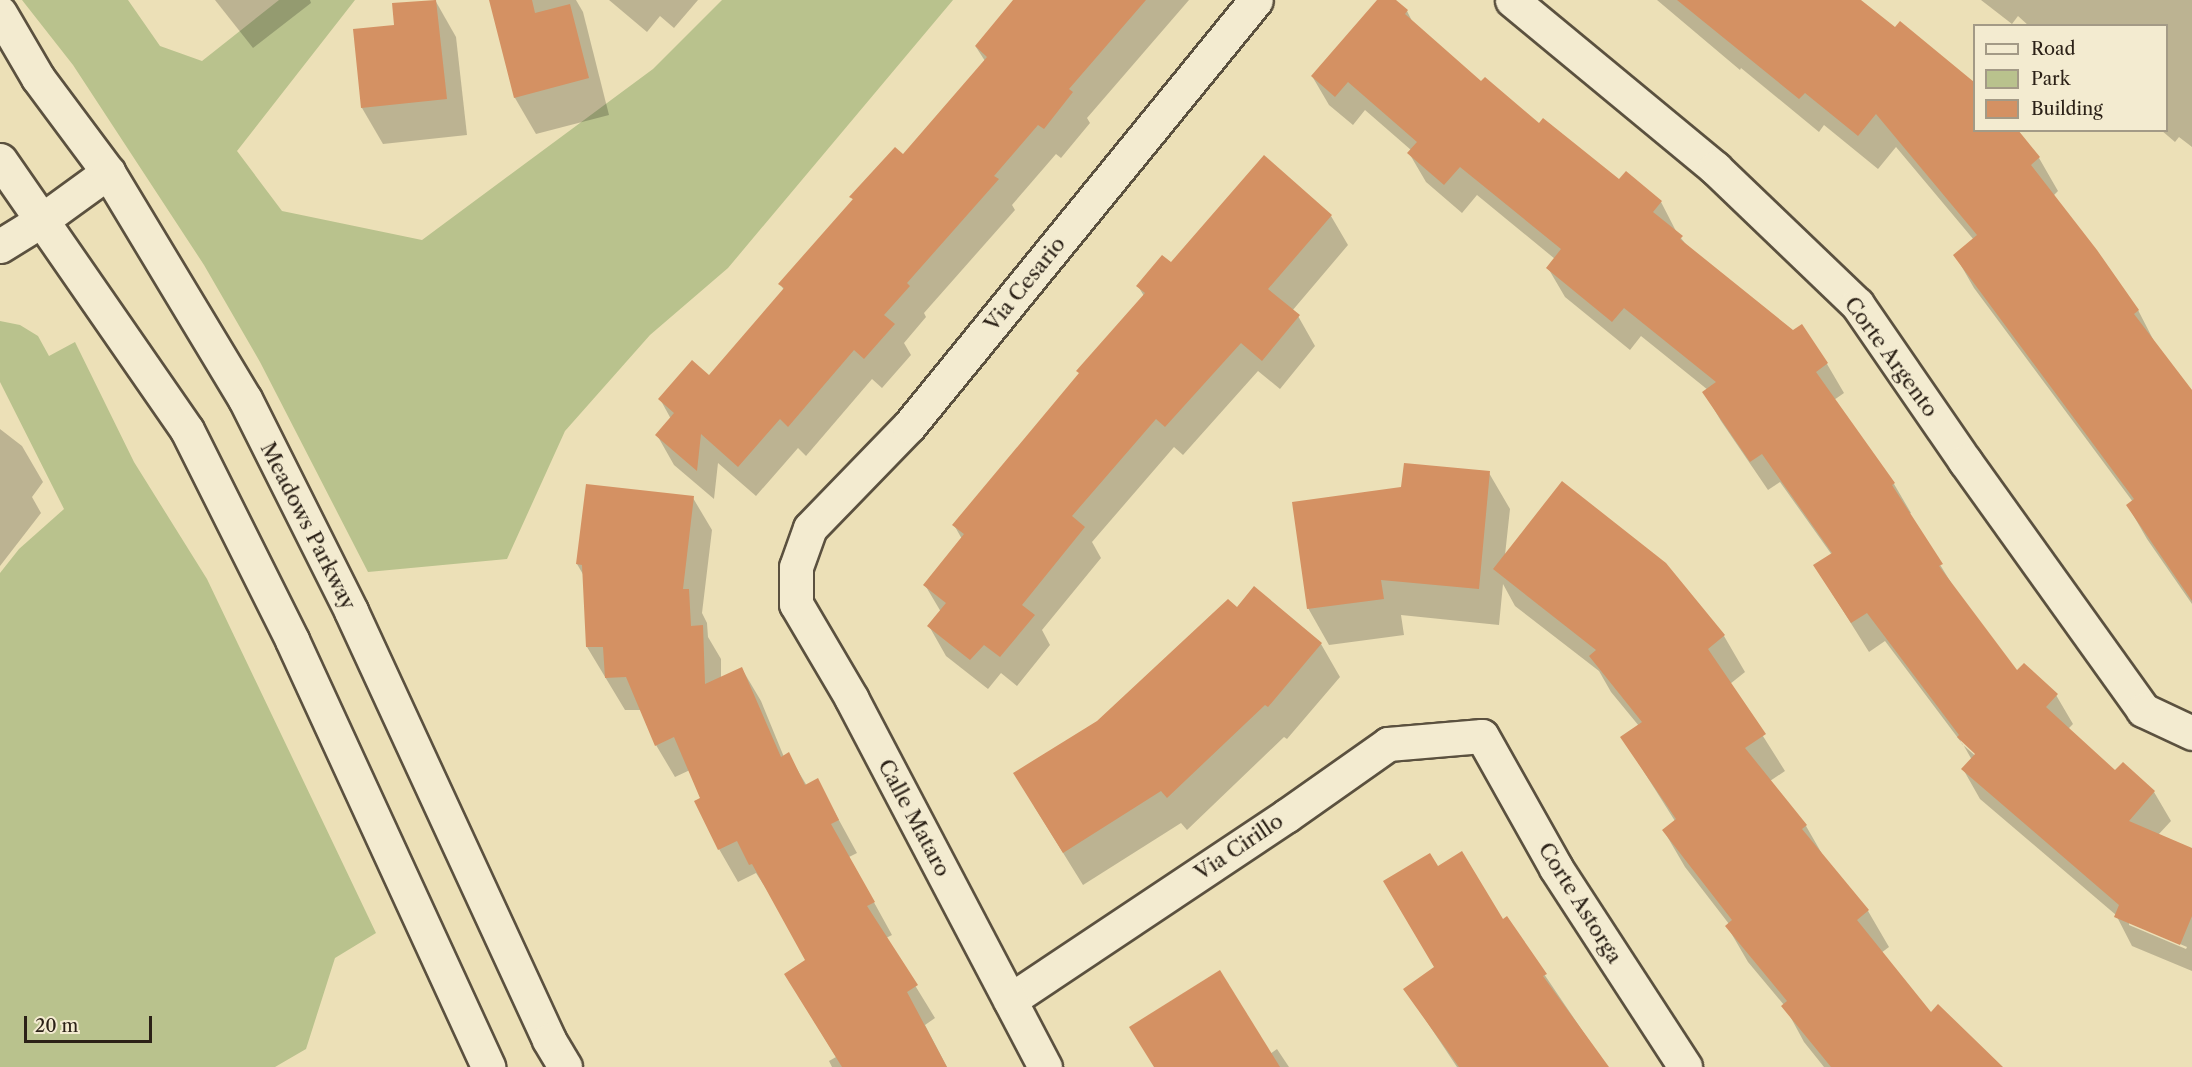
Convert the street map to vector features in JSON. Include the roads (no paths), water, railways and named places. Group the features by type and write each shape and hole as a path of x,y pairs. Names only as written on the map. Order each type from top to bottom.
{"street":[{"name":"Via Cesario","path":"796,567 810,528 909,426 1256,0"},
{"name":"Corte Argento","path":"1512,0 1715,168 1857,303 1965,461 2143,710 2192,733"},
{"name":"Meadows Parkway","path":"0,13 38,78 108,171 245,399 351,611 549,1040 565,1067"},
{"path":"0,160 187,430 292,640 488,1067"},
{"path":"0,246 42,220 108,171"},
{"name":"Calle Mataro","path":"796,567 796,604 852,699 1045,1067"},
{"name":"Via Cirillo","path":"1010,1000 1286,816 1388,744 1482,736"},
{"name":"Corte Astorga","path":"1482,736 1556,868 1685,1067"}]}
